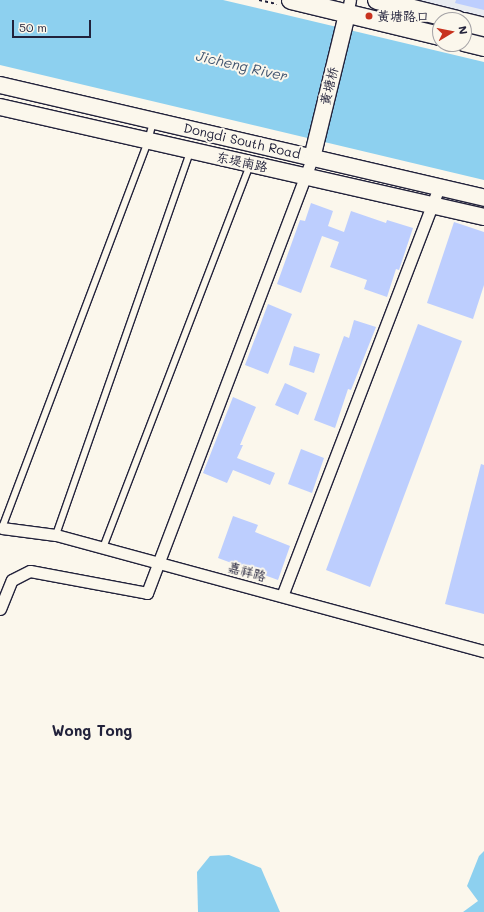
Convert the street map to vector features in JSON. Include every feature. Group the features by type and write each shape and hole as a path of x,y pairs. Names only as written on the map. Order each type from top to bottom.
{"main road":[{"path":"291,0 348,7 432,33"},
{"path":"377,0 432,14"},
{"name":"黄塘桥","path":"312,158 348,7"},
{"path":"472,24 484,26"},
{"path":"472,44 484,47"},
{"name":"Dongdi South Road","path":"0,85 484,198"},
{"name":"东堤南路","path":"0,107 306,175 484,218"}],"street":[{"path":"0,609 12,580 30,571 147,593 312,158"},
{"path":"282,596 439,188"},
{"name":"嘉祥路","path":"2,528 56,536 484,651"}],"lane":[{"path":"2,528 148,141 154,120"},
{"path":"56,536 191,150"},
{"path":"103,548 251,164"}],"shaded area":[{"path":"421,0 484,0 484,27 472,24 472,12 432,12 432,14 418,10"}],"water":[{"name":"Jicheng River","path":"0,0 223,0 432,50 432,52 442,52 484,62 484,180 0,65"},
{"path":"484,851 484,912 463,912 478,901 467,886 479,856"},
{"path":"229,855 261,868 280,912 198,912 197,872 210,856"}],"building":[{"path":"456,0 484,0 484,10 455,3"},
{"path":"311,203 333,211 328,226 344,232 351,211 386,223 387,220 413,228 399,270 396,269 387,297 364,289 367,280 330,267 339,242 322,236 301,293 277,284 300,220 305,221"},
{"path":"454,222 484,232 484,285 473,319 427,303"},
{"path":"268,304 292,314 268,374 245,365"},
{"path":"354,320 376,327 351,390 348,389 335,428 314,420 344,336 349,338"},
{"path":"418,324 462,341 370,587 326,570"},
{"path":"294,346 320,354 314,373 289,365"},
{"path":"285,383 307,393 298,415 275,405"},
{"path":"233,397 256,407 240,445 243,445 237,458 275,473 270,485 233,470 227,483 203,473"},
{"path":"301,449 324,458 312,493 288,484"},
{"path":"481,464 484,465 484,614 445,604"},
{"path":"233,516 258,525 255,532 290,546 278,580 218,558"}],"place":[{"name":"黄塘路口","path":"369,16"}],"district":[{"name":"Wong Tong","path":"92,731"}]}
